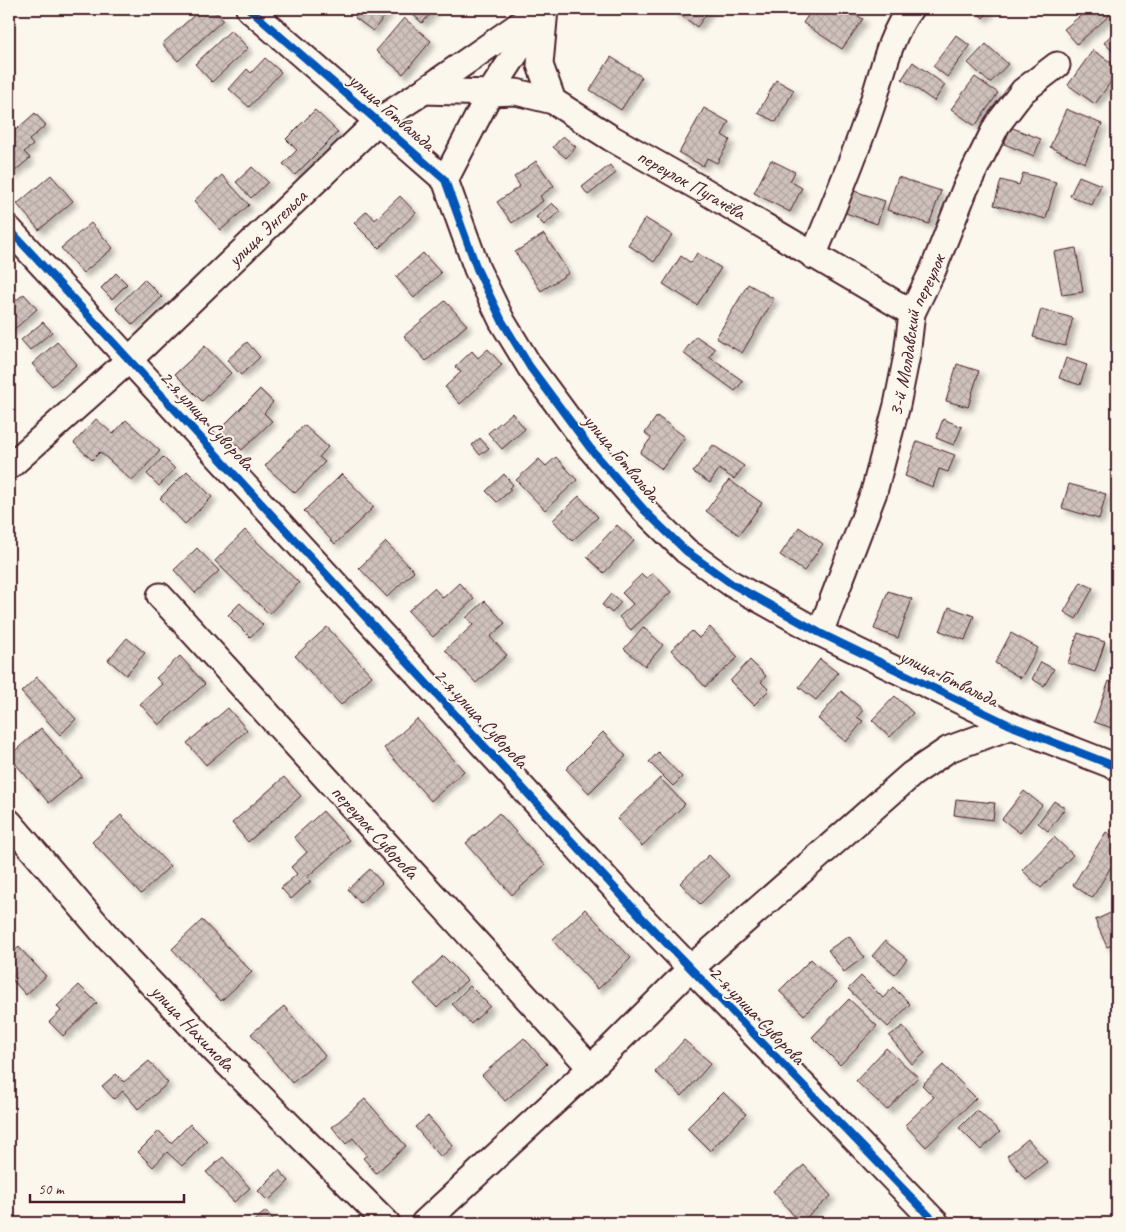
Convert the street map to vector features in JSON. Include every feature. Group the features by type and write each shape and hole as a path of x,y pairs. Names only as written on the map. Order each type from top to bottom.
{"street":[{"name":"улица Готвальда","path":"249,9 445,180 477,269 502,321 530,367 590,448 645,511 686,551 732,584 820,633 1012,726 1117,767"},
{"name":"улица Энгельса","path":"9,467 130,359 378,121 544,9"},
{"path":"445,180 490,93 544,9"},
{"path":"544,9 540,65 553,101"},
{"path":"813,256 846,176 872,104 887,52 910,9"},
{"name":"3-й Молдавский переулок","path":"820,633 874,492 898,405 912,313 933,270 964,189 997,125 1023,91 1057,65"},
{"name":"переулок Пугачёва","path":"424,91 516,92 553,101 611,138 912,313"},
{"name":"2-я улица Суворова","path":"9,229 690,969 936,1223"},
{"name":"переулок Суворова","path":"160,596 591,1068"},
{"path":"424,1223 591,1068 690,969 912,774 949,749 1012,726"},
{"name":"улица Нахимова","path":"9,822 110,940 216,1052 387,1223"}],"building":[{"path":"201,9 213,9 223,20 178,61 162,44"},
{"path":"362,9 390,9 373,31 355,18"},
{"path":"409,9 435,9 422,23"},
{"path":"672,9 710,9 697,27"},
{"path":"812,9 847,9 863,19 842,49 803,23"},
{"path":"974,9 991,9 983,18"},
{"path":"1089,9 1105,9 1110,15 1077,44 1064,29"},
{"path":"404,18 431,41 403,74 376,51"},
{"path":"1117,28 1117,55 1104,43"},
{"path":"231,30 248,48 212,82 195,64"},
{"path":"956,35 970,46 947,77 933,66"},
{"path":"986,44 1008,64 990,83 968,63"},
{"path":"1093,50 1117,67 1117,73 1095,104 1068,85"},
{"path":"611,57 642,77 621,110 590,90"},
{"path":"265,58 281,72 249,107 229,89 247,69 251,73"},
{"path":"913,62 945,85 934,101 902,79"},
{"path":"975,77 998,93 975,126 951,109"},
{"path":"776,80 794,90 776,122 758,113"},
{"path":"704,108 729,122 722,135 730,140 717,163 707,158 703,166 679,153"},
{"path":"1066,109 1102,124 1085,163 1050,147"},
{"path":"315,110 338,132 295,175 283,164 297,150 286,139"},
{"path":"35,113 46,125 29,140 33,145 24,152 30,158 9,176 9,136"},
{"path":"1010,127 1041,139 1034,156 1004,144"},
{"path":"563,136 576,147 566,158 553,147"},
{"path":"771,160 795,172 790,181 802,188 790,212 754,193"},
{"path":"536,161 554,186 540,196 543,201 512,223 497,202 520,186 514,177"},
{"path":"610,165 616,173 588,195 582,187"},
{"path":"252,167 268,182 251,198 236,182"},
{"path":"1023,173 1056,182 1046,219 994,205 1001,180 1019,185"},
{"path":"51,175 73,201 39,230 17,204"},
{"path":"222,175 249,205 221,230 194,201"},
{"path":"1079,176 1101,185 1092,205 1070,196"},
{"path":"898,177 941,191 929,224 887,210"},
{"path":"851,190 885,201 877,224 843,212"},
{"path":"400,196 416,213 379,248 354,223 367,211 375,220"},
{"path":"552,203 560,211 544,225 536,217"},
{"path":"645,218 672,235 654,262 628,245"},
{"path":"91,223 113,248 83,273 61,248"},
{"path":"544,234 569,273 541,291 515,252"},
{"path":"1076,248 1083,292 1062,295 1054,252"},
{"path":"423,253 441,273 414,298 396,277"},
{"path":"697,253 721,268 697,305 663,284 681,256 691,263"},
{"path":"116,273 127,284 112,299 101,288"},
{"path":"144,279 162,297 133,325 116,308"},
{"path":"748,284 774,299 742,353 716,338"},
{"path":"24,294 37,309 9,334 9,296 14,302"},
{"path":"445,301 467,325 426,361 404,336"},
{"path":"1041,309 1073,318 1065,346 1033,337"},
{"path":"43,322 52,332 30,350 21,340"},
{"path":"696,336 715,349 709,357 743,381 735,391 683,353"},
{"path":"57,342 77,364 52,386 32,364"},
{"path":"247,342 260,357 241,375 227,360"},
{"path":"205,346 231,373 202,401 175,374"},
{"path":"488,349 502,365 460,404 445,387 461,372 455,367 472,351 478,358"},
{"path":"1066,358 1087,365 1080,385 1059,378"},
{"path":"957,364 979,371 968,407 946,401"},
{"path":"260,389 273,402 264,413 272,421 242,450 220,429"},
{"path":"512,413 525,429 502,449 488,433"},
{"path":"657,416 685,437 662,469 640,453 651,438 645,433"},
{"path":"96,419 113,434 126,420 160,451 132,481 100,452 92,460 74,443"},
{"path":"943,419 962,427 954,445 936,438"},
{"path":"304,425 328,447 319,457 325,462 295,493 265,466"},
{"path":"480,438 489,448 480,455 472,445"},
{"path":"917,441 955,455 948,472 939,469 933,487 905,476"},
{"path":"713,445 744,466 734,479 719,469 710,483 693,472"},
{"path":"163,457 175,469 159,486 147,474"},
{"path":"556,457 577,480 545,510 516,480 539,459 546,466"},
{"path":"187,471 212,497 185,524 160,498"},
{"path":"342,474 374,507 335,544 304,511"},
{"path":"504,474 513,485 509,488 511,490 497,502 486,491"},
{"path":"729,480 762,503 739,535 706,511"},
{"path":"1069,484 1106,494 1099,519 1062,508"},
{"path":"579,496 598,517 572,541 553,520"},
{"path":"617,525 634,541 604,573 587,557"},
{"path":"799,527 823,544 804,571 780,555"},
{"path":"245,530 299,583 269,614 215,561"},
{"path":"386,542 414,571 387,597 359,568"},
{"path":"197,548 219,571 195,593 174,570"},
{"path":"653,573 671,592 631,630 619,617 633,604 622,593 642,574 646,578"},
{"path":"1081,582 1093,588 1076,619 1064,612"},
{"path":"459,583 474,599 433,637 408,611 434,588 443,598"},
{"path":"888,591 912,599 898,638 874,629"},
{"path":"611,594 621,602 612,613 602,605"},
{"path":"485,601 505,623 490,637 507,655 476,683 445,650 473,625 466,618"},
{"path":"240,603 263,625 250,637 228,615"},
{"path":"949,607 974,616 965,640 940,631"},
{"path":"327,627 372,676 341,705 295,656"},
{"path":"643,627 663,645 645,666 624,649"},
{"path":"710,627 738,657 705,687 671,650 692,631 699,638"},
{"path":"1011,633 1038,648 1021,678 995,663"},
{"path":"1078,633 1105,642 1095,672 1068,663"},
{"path":"127,638 145,653 126,675 108,660"},
{"path":"180,656 205,684 159,725 140,704 162,684 156,678"},
{"path":"820,659 838,673 816,700 799,687"},
{"path":"750,660 766,676 761,682 769,690 754,705 730,681"},
{"path":"1041,662 1054,669 1044,686 1032,679"},
{"path":"37,677 76,719 60,735 21,692"},
{"path":"1109,681 1117,684 1117,723 1115,729 1094,722"},
{"path":"841,691 863,710 857,717 863,721 846,742 818,719"},
{"path":"895,696 913,713 890,737 872,720"},
{"path":"228,708 247,730 206,765 187,743"},
{"path":"417,719 464,771 431,801 384,748"},
{"path":"41,728 82,776 49,803 9,756"},
{"path":"603,732 626,756 589,793 566,769"},
{"path":"658,752 682,777 673,786 649,762"},
{"path":"284,777 301,796 248,842 232,823"},
{"path":"660,778 685,804 642,846 617,819"},
{"path":"1024,791 1042,805 1020,833 1002,819"},
{"path":"956,799 995,803 993,820 954,815"},
{"path":"1054,801 1065,808 1048,831 1038,823"},
{"path":"323,811 349,840 307,877 311,881 291,899 281,888 297,874 291,867 307,852 294,837"},
{"path":"499,813 545,865 512,895 466,843"},
{"path":"121,815 170,866 141,894 92,842"},
{"path":"1106,832 1117,839 1117,857 1092,898 1073,885"},
{"path":"1054,837 1073,855 1041,888 1022,870"},
{"path":"709,855 729,876 700,904 680,883"},
{"path":"370,869 382,883 360,903 348,889"},
{"path":"585,909 631,958 598,989 552,940"},
{"path":"1117,910 1117,943 1107,947 1095,920"},
{"path":"202,920 252,972 221,1001 172,949"},
{"path":"849,936 864,957 844,972 828,950"},
{"path":"885,941 907,959 895,974 872,956"},
{"path":"19,947 46,976 26,995 9,976 9,956"},
{"path":"443,956 467,980 437,1008 414,984"},
{"path":"811,959 836,983 804,1015 779,991"},
{"path":"861,976 883,998 893,987 910,1004 888,1027 848,989"},
{"path":"79,985 97,1003 63,1036 49,1022 61,1011 57,1006"},
{"path":"470,986 490,1006 471,1024 452,1004"},
{"path":"849,999 877,1026 840,1065 812,1037"},
{"path":"284,1006 325,1056 292,1083 251,1034"},
{"path":"903,1026 925,1053 912,1064 889,1036"},
{"path":"524,1038 547,1064 505,1101 482,1075"},
{"path":"684,1040 711,1063 682,1096 655,1072"},
{"path":"886,1048 918,1077 887,1110 856,1081"},
{"path":"149,1061 168,1083 138,1109 123,1091 114,1099 102,1086 116,1074 124,1082"},
{"path":"943,1065 976,1098 926,1147 905,1125 934,1097 922,1085"},
{"path":"723,1092 746,1114 710,1151 687,1128"},
{"path":"365,1099 406,1146 376,1173 363,1158 367,1155 353,1138 346,1144 332,1127"},
{"path":"977,1110 1000,1132 981,1150 959,1128"},
{"path":"428,1116 453,1146 441,1157 415,1127"},
{"path":"190,1124 207,1141 182,1166 167,1152 153,1167 138,1152 159,1131 171,1143"},
{"path":"1028,1139 1047,1162 1025,1179 1007,1156"},
{"path":"223,1157 250,1188 234,1202 206,1172"},
{"path":"804,1165 831,1196 800,1223 773,1191"},
{"path":"279,1170 289,1181 268,1201 258,1191"},
{"path":"266,1211 276,1223 251,1223"}],"cycle path":[{"path":"249,9 445,180 477,269 502,321 530,367 590,448 645,511 686,551 732,584 820,633 1012,726 1117,767"},
{"path":"9,229 644,920 936,1223"}]}
